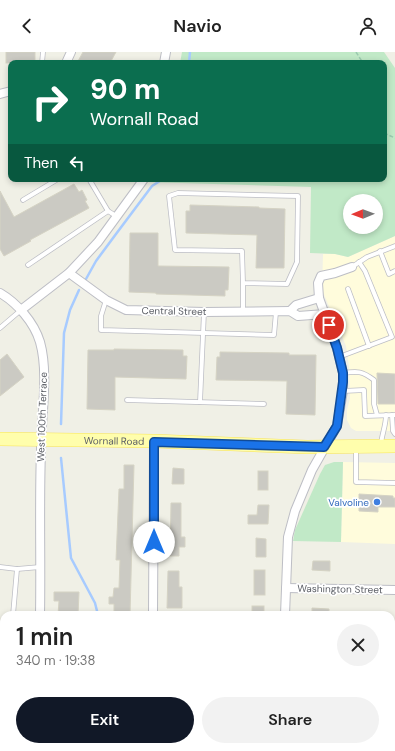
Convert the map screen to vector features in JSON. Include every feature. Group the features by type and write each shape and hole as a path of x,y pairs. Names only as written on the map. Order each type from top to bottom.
{"main road":[{"name":"Wornall Road","path":"0,439 324,447 395,446"}],"street":[{"path":"21,310 69,274 98,242 142,182"},
{"path":"285,611 288,537 295,511 312,470 337,426 343,391 343,373 319,298 318,282 321,276 335,273 355,264"},
{"name":"Central Street","path":"69,274 106,300 126,310 290,312 298,316 325,314"},
{"name":"West 100th Terrace","path":"0,293 21,310 31,324 40,341 44,367 41,440 40,611"},
{"path":"290,312 296,305 319,298"},
{"path":"153,611 154,442"},
{"name":"Washington Street","path":"286,588 395,590"}],"lane":[{"path":"23,200 53,182"},
{"path":"91,182 108,211 117,217"},
{"path":"243,283 287,284 297,262 298,196 178,193 169,196 175,250 242,251 243,312"},
{"path":"28,265 108,211"},
{"path":"339,357 392,337 365,271 355,264 380,251 395,246"},
{"path":"380,251 389,274 395,271"},
{"path":"348,289 369,346"},
{"path":"106,300 101,316 101,330 274,335 276,312"},
{"path":"0,328 21,310"},
{"path":"200,402 204,312"},
{"path":"343,373 358,371 374,380 374,404 377,415"},
{"path":"343,391 364,390 365,416 394,415 393,431 395,434"},
{"path":"127,400 264,404"},
{"path":"381,445 382,432 386,423 386,415"},
{"path":"356,446 356,482 395,483"},
{"path":"0,567 17,569 40,567"},
{"path":"13,611 17,569"}],"shaded area":[{"path":"395,236 395,431 356,431 351,428 347,420 347,410 350,398 349,367 346,346 322,290 323,254 335,254 348,257"},
{"path":"343,462 395,463 395,544 341,542"}],"green space":[{"path":"182,52 384,52 395,68 395,236 348,257 335,254 310,253 311,187 146,182 387,182 387,60 181,60"},
{"path":"334,462 343,462 341,542 293,541 295,530 320,474 325,465"}],"building":[{"path":"6,52 35,52 35,60 8,60 8,63 6,63"},
{"path":"83,52 116,52 112,60 79,60"},
{"path":"74,184 79,192 82,190 89,208 4,256 0,249 0,191 14,217"},
{"path":"190,205 285,209 284,268 256,268 257,235 186,233 186,211 190,211"},
{"path":"130,233 158,233 158,266 229,267 228,290 225,290 225,296 129,292"},
{"path":"88,350 183,350 183,356 187,356 186,379 115,377 115,410 87,409"},
{"path":"220,352 316,355 315,415 286,414 287,381 216,380 217,357 220,357"},
{"path":"7,354 24,377 0,396 0,360"},
{"path":"377,373 395,374 395,404 378,404"},
{"path":"124,465 134,465 130,611 114,611 114,604 109,604 109,597 113,597 114,588 119,588 120,560 116,560 119,489 124,489"},
{"path":"173,468 184,469 184,484 172,484"},
{"path":"258,471 268,471 268,490 258,490"},
{"name":"Valvoline","path":"359,494 393,496 393,498 395,498 395,507 378,507 378,512 359,511"},
{"path":"171,503 181,503 181,537 185,537 185,547 179,547 179,556 170,556"},
{"path":"258,505 269,505 268,524 248,524 248,515 257,515"},
{"path":"256,538 266,539 266,557 256,557"},
{"path":"313,561 330,561 330,571 312,570"},
{"path":"254,570 265,570 265,595 254,595"},
{"path":"168,571 179,571 179,587 182,587 182,608 167,608"},
{"path":"54,592 79,592 78,611 58,611 59,601 54,601"},
{"path":"252,606 264,606 264,611 252,611"},
{"path":"312,608 329,609 329,611 312,611"}],"waterway":[{"path":"189,60 190,52"},
{"path":"86,279 96,261 152,186 158,182"},
{"path":"61,424 64,333 70,310 79,290"},
{"path":"61,458 71,558 95,603 97,611"}],"place":[{"name":"Valvoline","path":"377,502"}],"route":[{"path":"154,542 154,442 324,447 337,426 343,391 343,373 337,348 329,325"}]}
